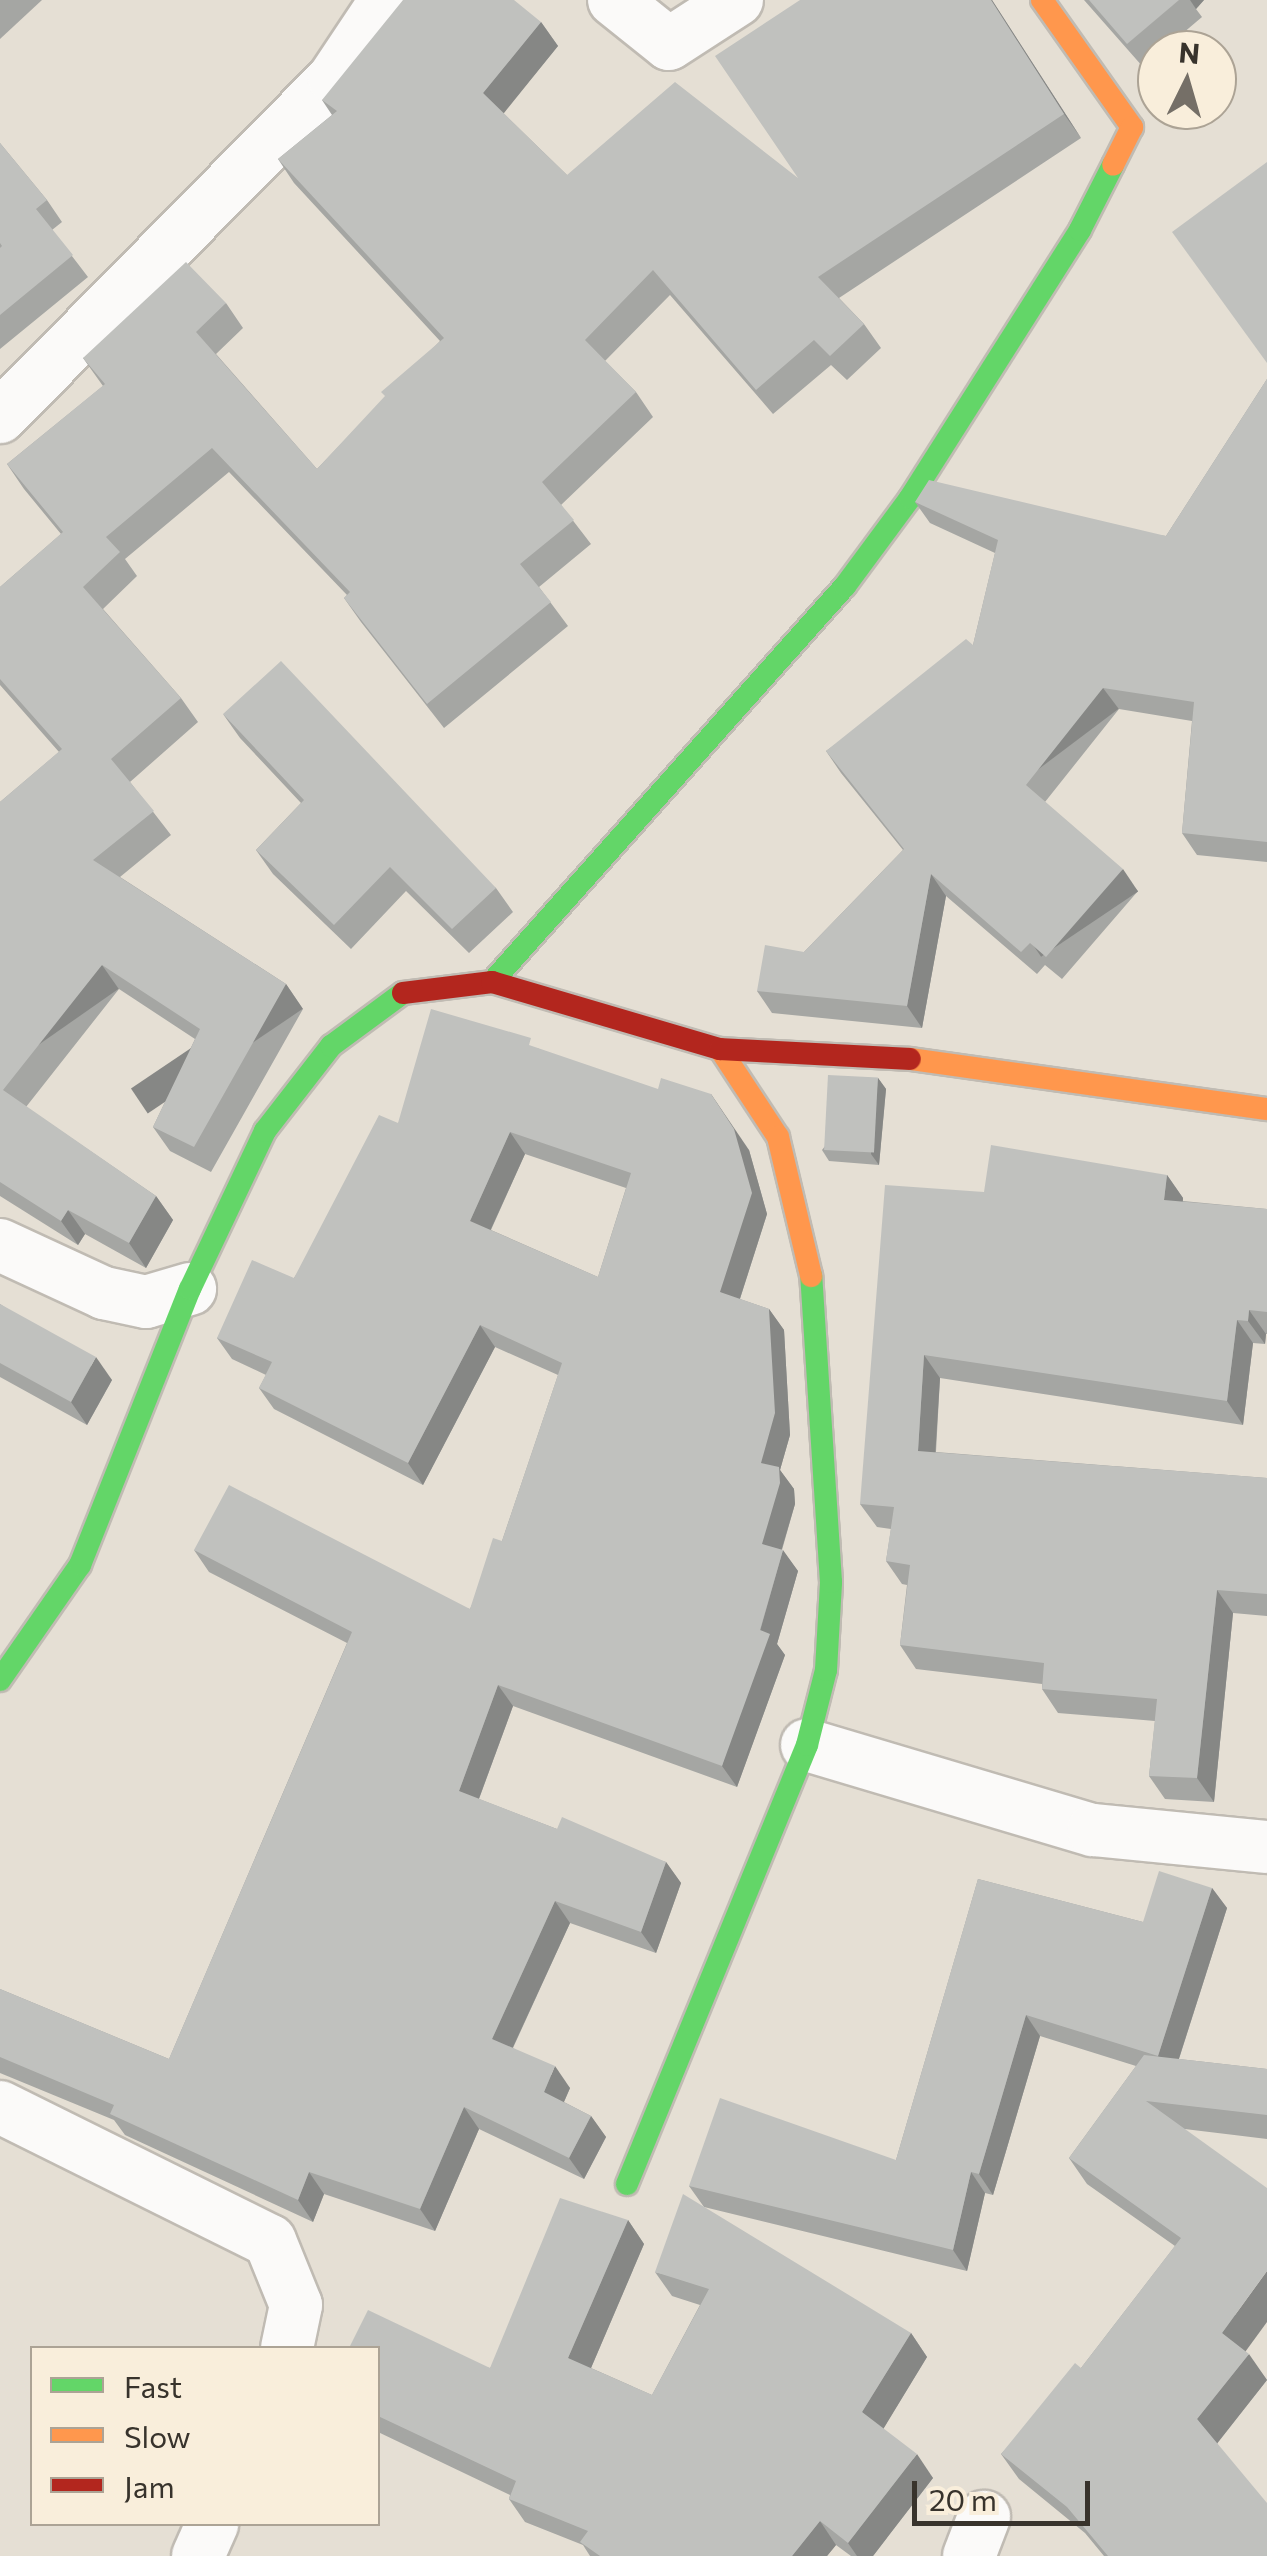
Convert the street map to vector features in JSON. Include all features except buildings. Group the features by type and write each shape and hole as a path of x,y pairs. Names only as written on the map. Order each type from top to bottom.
{"street":[{"path":"0,417 334,78 386,0"},
{"path":"614,0 669,44 736,0"},
{"path":"492,982 846,586 910,498 1080,230 1132,127 1042,0"},
{"path":"0,1680 80,1565 190,1289 265,1131 330,1046 407,990 492,982 720,1049 954,1062 1078,1087 1267,1109"},
{"path":"628,2184 807,1746 826,1670 831,1582 810,1254 778,1137 720,1049"},
{"path":"0,1245 104,1294 146,1302 190,1289"},
{"path":"807,1746 1093,1830 1267,1847"},
{"path":"0,2107 270,2241 296,2304 287,2346"},
{"path":"198,2556 211,2526"}],"traffic: fast":[{"path":"492,982 845,586 910,498 1080,230 1113,165"},
{"path":"0,1680 80,1565 190,1289 265,1131 331,1046 403,993"},
{"path":"627,2184 807,1745 826,1670 831,1582 811,1276"}],"traffic: slow":[{"path":"1042,0 1132,127 1113,165"},
{"path":"720,1049 778,1137 811,1276"},
{"path":"910,1059 1267,1109"}],"traffic: jam":[{"path":"403,993 492,982 720,1049 910,1059"}]}
